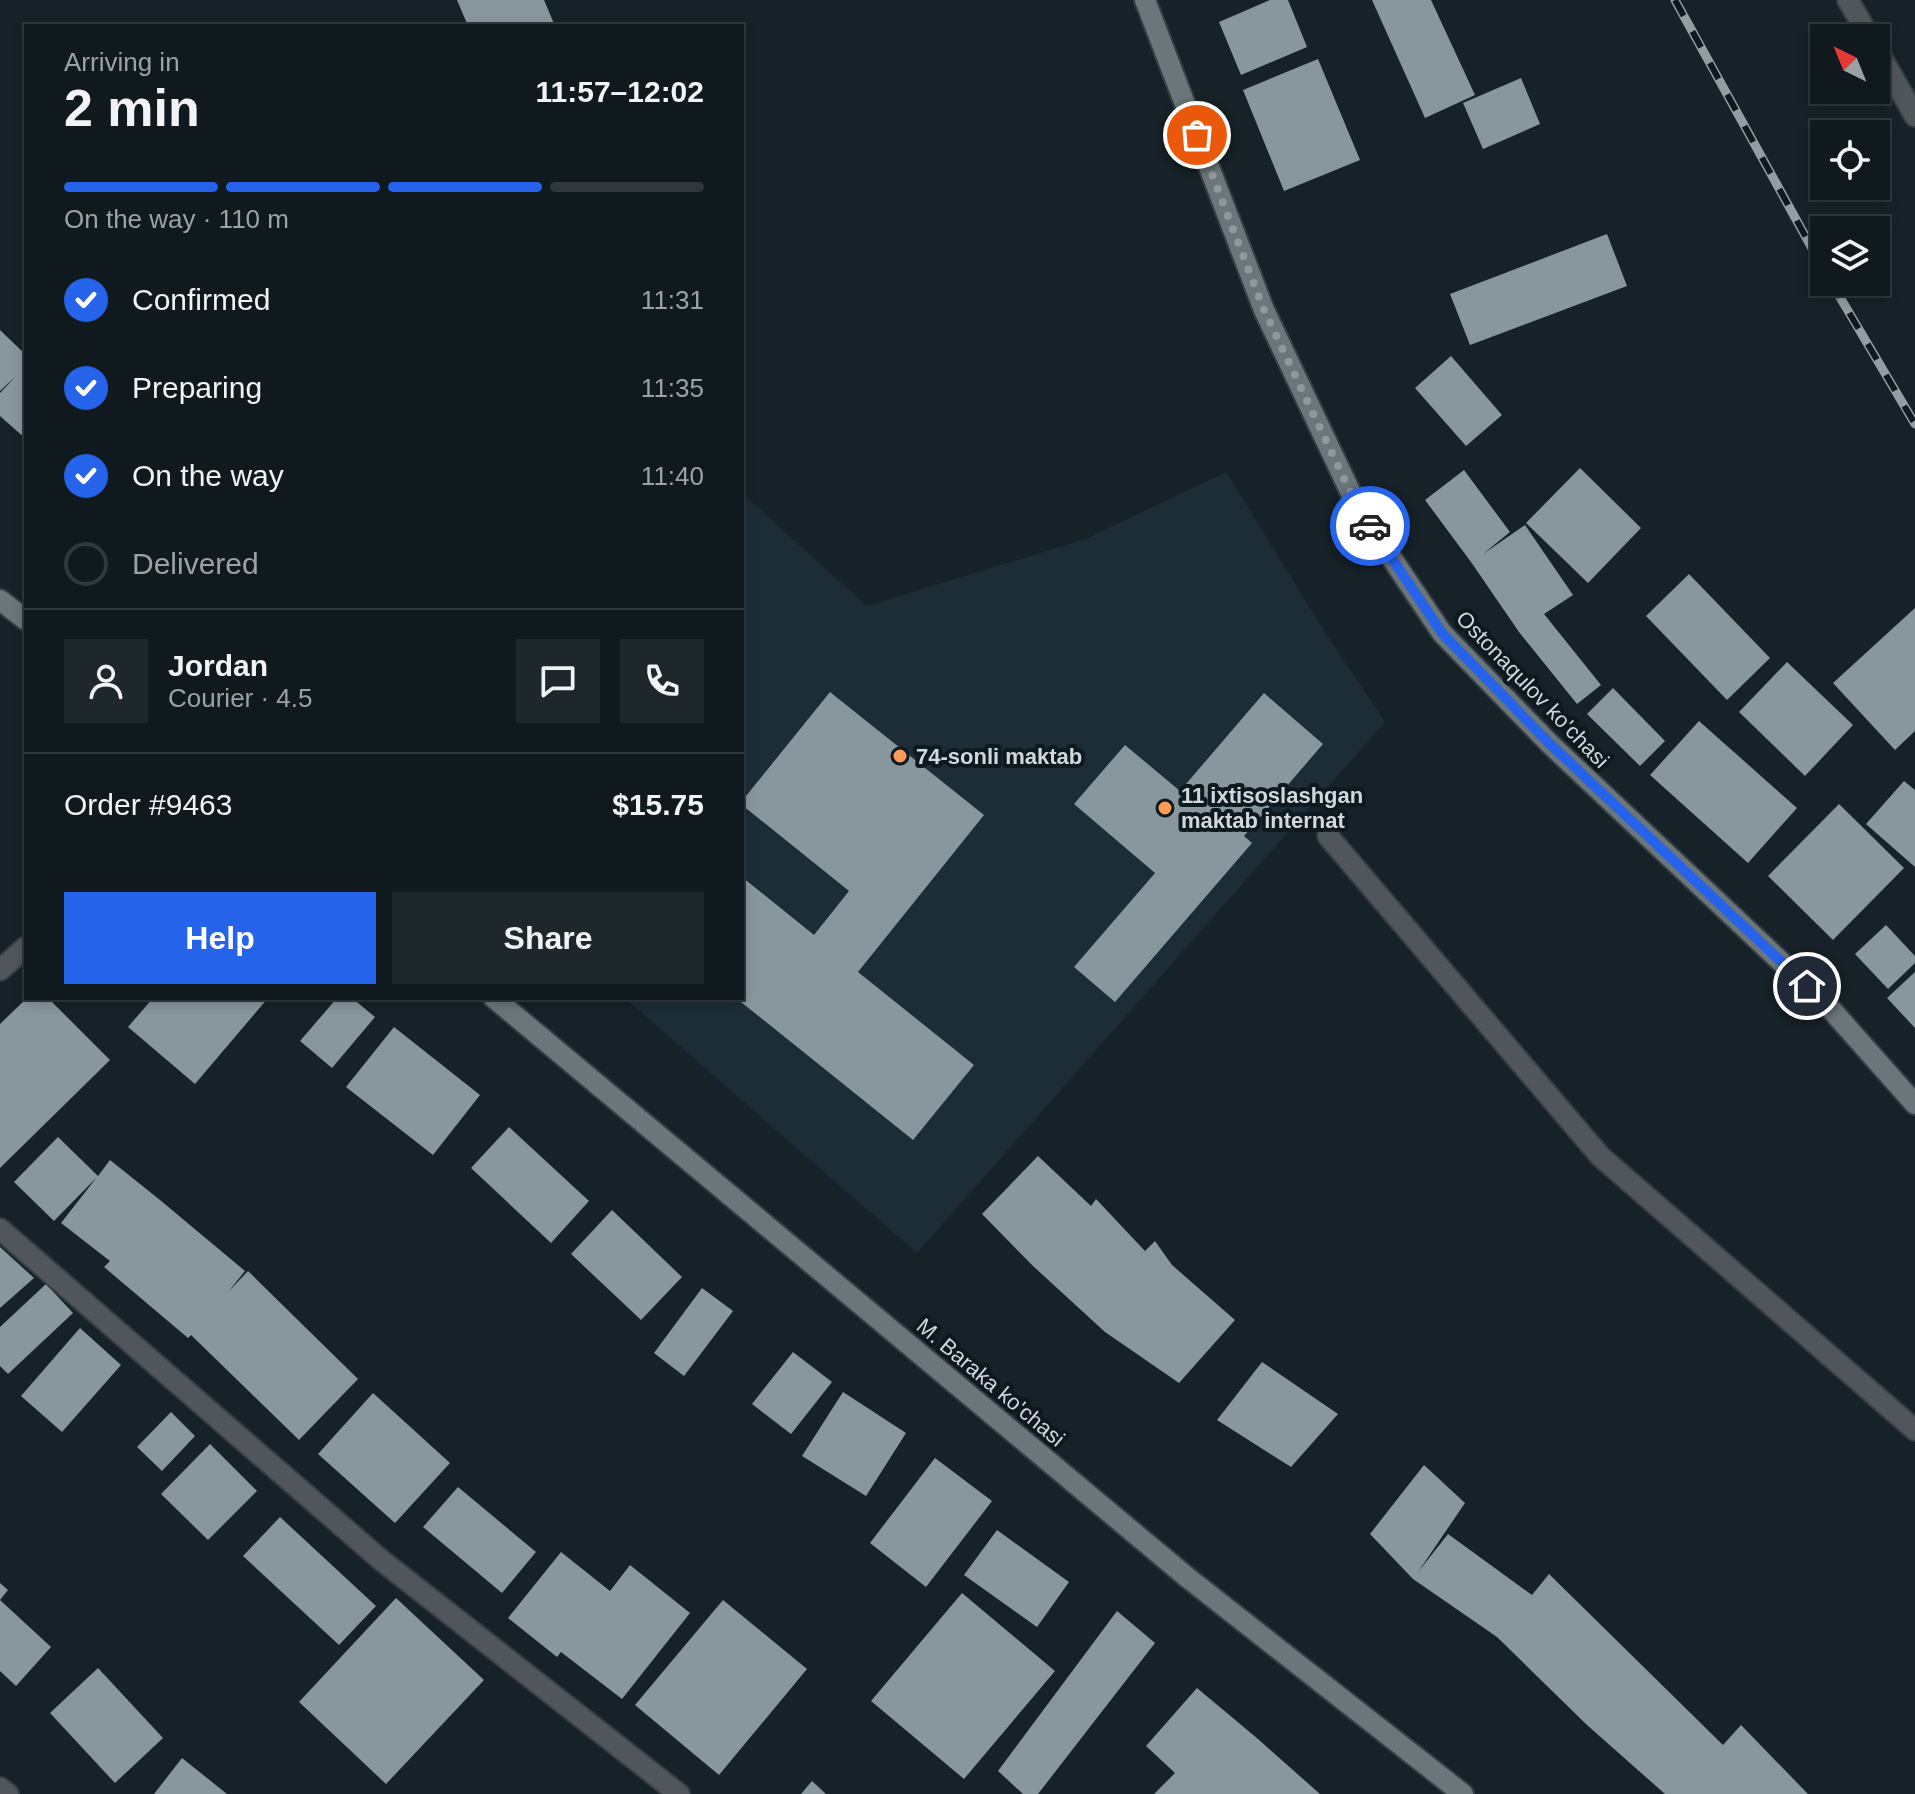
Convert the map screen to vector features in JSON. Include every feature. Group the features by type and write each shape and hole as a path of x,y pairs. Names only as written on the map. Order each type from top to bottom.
{"street":[{"name":"Ostonaqulov ko'chasi","path":"1145,0 1271,324 1358,508 1442,633 1549,743 1829,1007 1915,1104"},
{"path":"1848,0 1862,24"},
{"path":"1890,72 1915,116"},
{"path":"0,600 24,618"},
{"path":"1328,836 1600,1156 1915,1430"},
{"path":"0,970 24,949"},
{"name":"M. Baraka ko'chasi","path":"496,1000 1188,1578 1463,1794"},
{"path":"0,1229 381,1560 679,1794"},
{"path":"0,1788 8,1794"}],"shaded area":[{"name":"74-sonli maktab","path":"1226,472 1328,637 1385,722 917,1253 627,1000 744,1000 744,502 747,498 867,606 1086,539"}],"building":[{"path":"457,0 544,0 554,24 467,24"},
{"path":"1270,0 1288,0 1307,47 1241,75 1219,22"},
{"path":"1372,0 1431,0 1475,95 1425,118"},
{"path":"1318,59 1360,160 1284,191 1243,90"},
{"path":"1521,78 1540,124 1483,149 1463,103"},
{"path":"1607,234 1627,286 1470,345 1450,294"},
{"path":"0,330 24,353 24,437 0,416 0,393 16,376 0,391"},
{"path":"1451,356 1502,415 1466,446 1415,388"},
{"path":"1580,468 1641,528 1588,583 1526,523"},
{"path":"1464,470 1510,532 1483,554 1525,525 1573,595 1544,614 1601,685 1577,704 1519,632 1425,500"},
{"path":"1689,574 1770,658 1727,700 1646,616"},
{"path":"1915,608 1915,731 1895,750 1833,683"},
{"path":"1787,662 1853,725 1805,776 1739,712"},
{"path":"1613,688 1665,741 1640,766 1587,714"},
{"path":"830,692 984,815 858,972 974,1065 913,1140 738,1000 744,1000 744,879 814,935 849,891 744,807 744,799"},
{"path":"1264,693 1323,744 1244,836 1252,843 1115,1002 1074,967 1155,873 1074,804 1125,745 1180,791"},
{"path":"1699,721 1797,808 1748,863 1650,775"},
{"path":"1904,781 1915,790 1915,867 1866,824"},
{"path":"1839,804 1904,868 1833,940 1768,876"},
{"path":"1886,925 1915,956 1915,963 1888,989 1855,954"},
{"path":"1915,972 1915,1028 1887,998"},
{"path":"25,1000 50,1000 110,1060 0,1168 0,1024"},
{"path":"151,1000 266,1000 195,1084 128,1027"},
{"path":"335,1000 354,1000 375,1017 332,1068 300,1041"},
{"path":"394,1027 480,1095 433,1155 346,1087"},
{"path":"509,1127 589,1201 551,1243 471,1168"},
{"path":"58,1137 98,1176 110,1160 160,1200 245,1271 228,1292 248,1271 358,1379 299,1440 191,1335 188,1338 104,1267 110,1261 61,1223 97,1177 54,1221 14,1182"},
{"path":"1038,1156 1091,1206 1096,1199 1145,1251 1155,1241 1172,1265 1235,1320 1179,1383 1105,1332 982,1214"},
{"path":"612,1210 682,1277 641,1320 571,1254"},
{"path":"0,1247 34,1278 0,1308"},
{"path":"46,1284 73,1313 8,1374 0,1366 0,1327"},
{"path":"702,1288 733,1311 684,1376 654,1353"},
{"path":"80,1328 121,1365 62,1432 21,1396"},
{"path":"793,1352 832,1382 791,1434 752,1404"},
{"path":"1262,1362 1338,1414 1291,1467 1217,1420"},
{"path":"843,1392 906,1433 866,1496 802,1456"},
{"path":"373,1393 450,1463 395,1523 318,1454"},
{"path":"171,1412 195,1436 162,1471 137,1447"},
{"path":"210,1444 257,1491 208,1540 161,1494"},
{"path":"935,1458 992,1501 926,1587 870,1543"},
{"path":"1424,1465 1465,1503 1418,1572 1448,1534 1532,1595 1549,1574 1723,1745 1741,1725 1808,1794 1665,1794 1587,1725 1497,1637 1413,1579 1370,1534"},
{"path":"458,1487 536,1552 502,1593 423,1527"},
{"path":"280,1517 376,1606 339,1645 243,1556"},
{"path":"997,1530 1069,1582 1037,1627 964,1575"},
{"path":"561,1552 610,1591 630,1565 690,1613 622,1699 561,1652 557,1657 508,1618"},
{"path":"0,1583 8,1590 0,1600"},
{"path":"962,1593 1055,1671 964,1779 871,1701"},
{"path":"396,1598 484,1680 386,1784 299,1702"},
{"path":"0,1600 51,1647 16,1686 0,1671"},
{"path":"723,1600 807,1669 719,1775 635,1705"},
{"path":"1117,1611 1155,1643 1038,1794 1023,1794 998,1771"},
{"path":"98,1668 163,1738 115,1783 50,1713"},
{"path":"1197,1688 1320,1794 1154,1794 1175,1773 1146,1746"},
{"path":"182,1758 227,1794 154,1794"},
{"path":"812,1781 826,1794 801,1794"}],"railway":[{"path":"1675,0 1810,245"},
{"path":"1839,296 1915,424"}],"way so far":[{"path":"1197,135 1264,310 1358,508 1370,526"}],"place":[{"name":"74-sonli maktab","path":"900,756"},
{"name":"11 ixtisoslashgan maktab internat","path":"1165,808"}],"route":[{"path":"1370,526 1442,633 1549,743 1807,986"}]}
